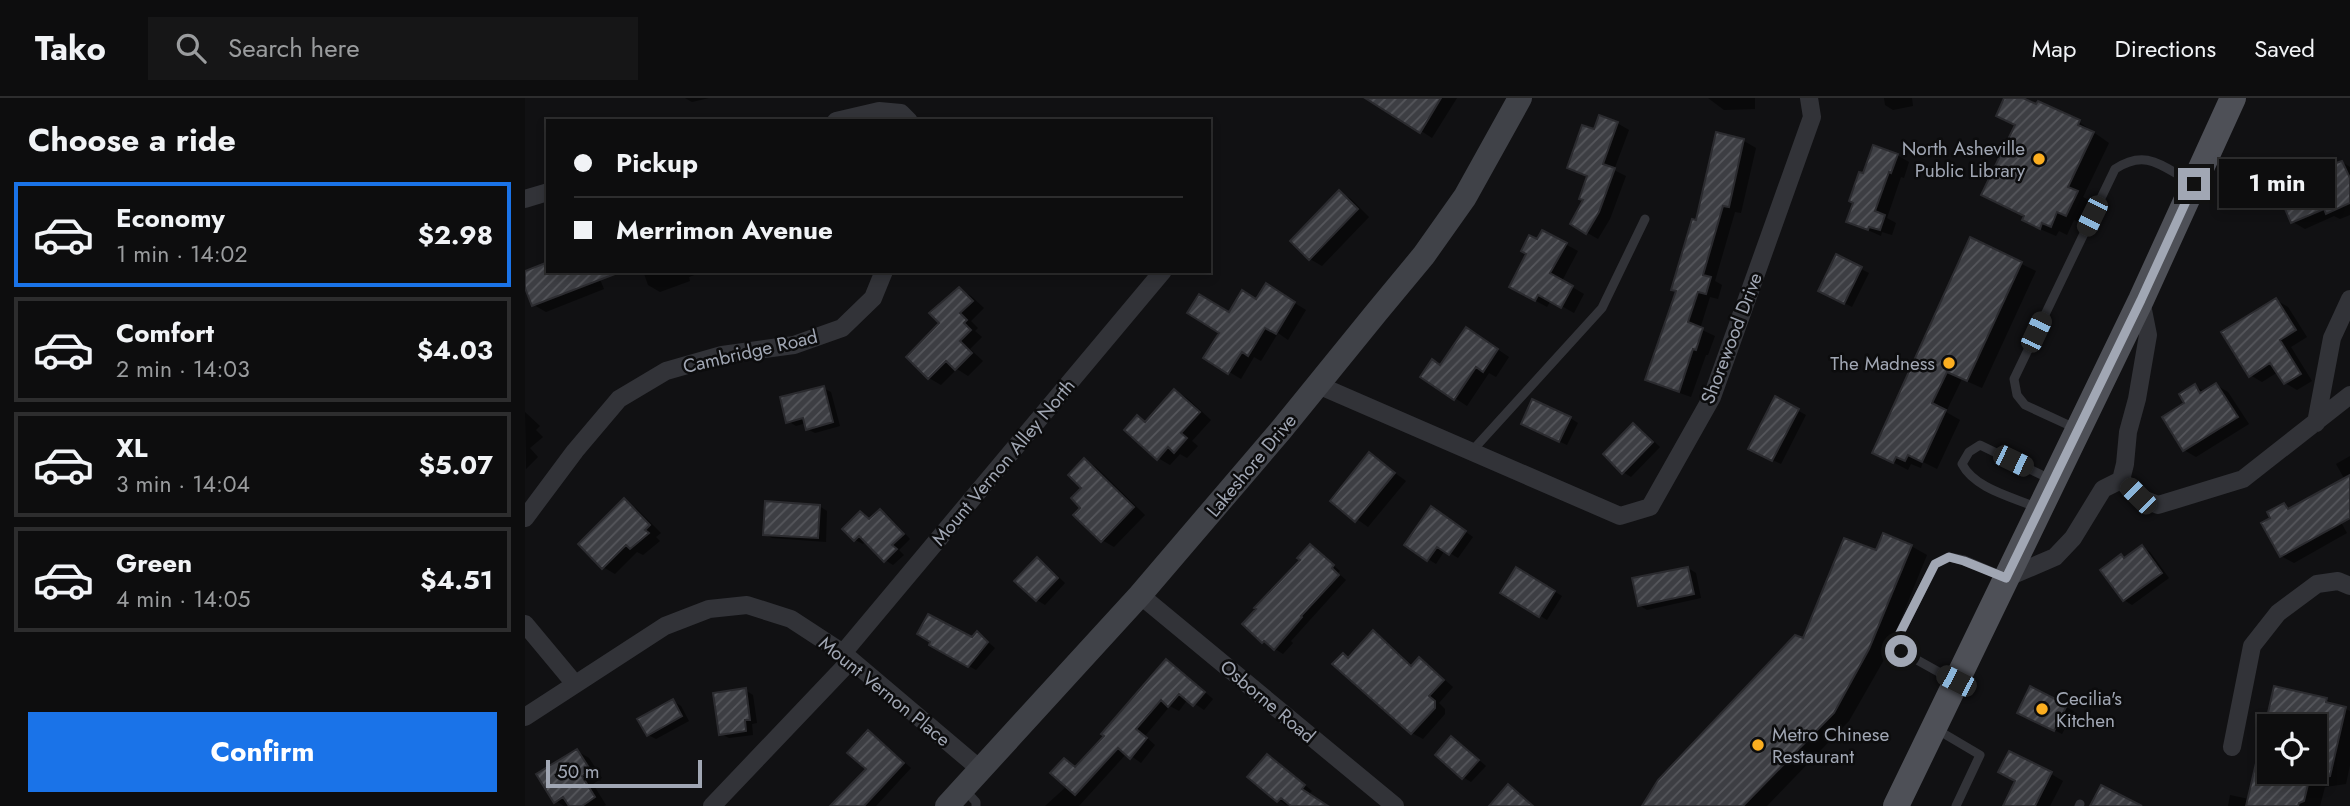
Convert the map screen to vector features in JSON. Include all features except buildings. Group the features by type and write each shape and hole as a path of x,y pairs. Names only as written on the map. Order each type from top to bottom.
{"main road":[{"path":"1896,806 2141,300 2233,98"}],"street":[{"name":"Lakeshore Drive","path":"962,800 980,769 1140,595 1424,255 1465,197 1520,98"},
{"name":"Shorewood Drive","path":"1318,385 1620,516 1650,507 1711,397 1812,117 1809,98"},
{"path":"845,119 879,111 901,113 907,119"},
{"path":"525,199 546,193"},
{"name":"Cambridge Road","path":"525,518 575,451 619,399 666,371 722,355 794,345 842,327 873,298 883,273"},
{"name":"Mount Vernon Alley North","path":"712,806 847,657 1161,273"},
{"path":"2316,423 2332,338 2350,299"},
{"path":"2006,578 2056,557 2073,538 2103,489 2121,480 2148,335 2141,300"},
{"path":"2121,480 2138,496 2158,505 2243,479 2350,396"},
{"path":"2232,747 2252,646 2278,613 2317,584 2338,581 2350,586"},
{"name":"Osborne Road","path":"1140,595 1395,806"},
{"name":"Mount Vernon Place","path":"525,717 665,626 709,608 747,605 791,619 847,657 980,769"},
{"path":"525,624 575,684"}],"lane":[{"path":"2078,429 2025,405 2017,395 2014,379 2115,169 2128,161 2145,158 2194,184"},
{"path":"1471,452 1602,308 1645,219"},
{"path":"2040,509 1983,484 1968,475 1962,464 1969,452 1980,445 2053,481"},
{"path":"1956,681 1901,651 1898,637 1935,564 1949,557 2006,578"},
{"path":"1933,727 1980,755 1957,806"}],"place":[{"name":"North Asheville Public Library","path":"2039,159"},
{"name":"The Madness","path":"1949,363"},
{"name":"Cecilia's Kitchen","path":"2042,709"},
{"name":"Metro Chinese Restaurant","path":"1758,745"}],"route":[{"path":"1901,651 1898,637 1935,564 1949,557 2006,578 2141,300 2194,184"}]}
